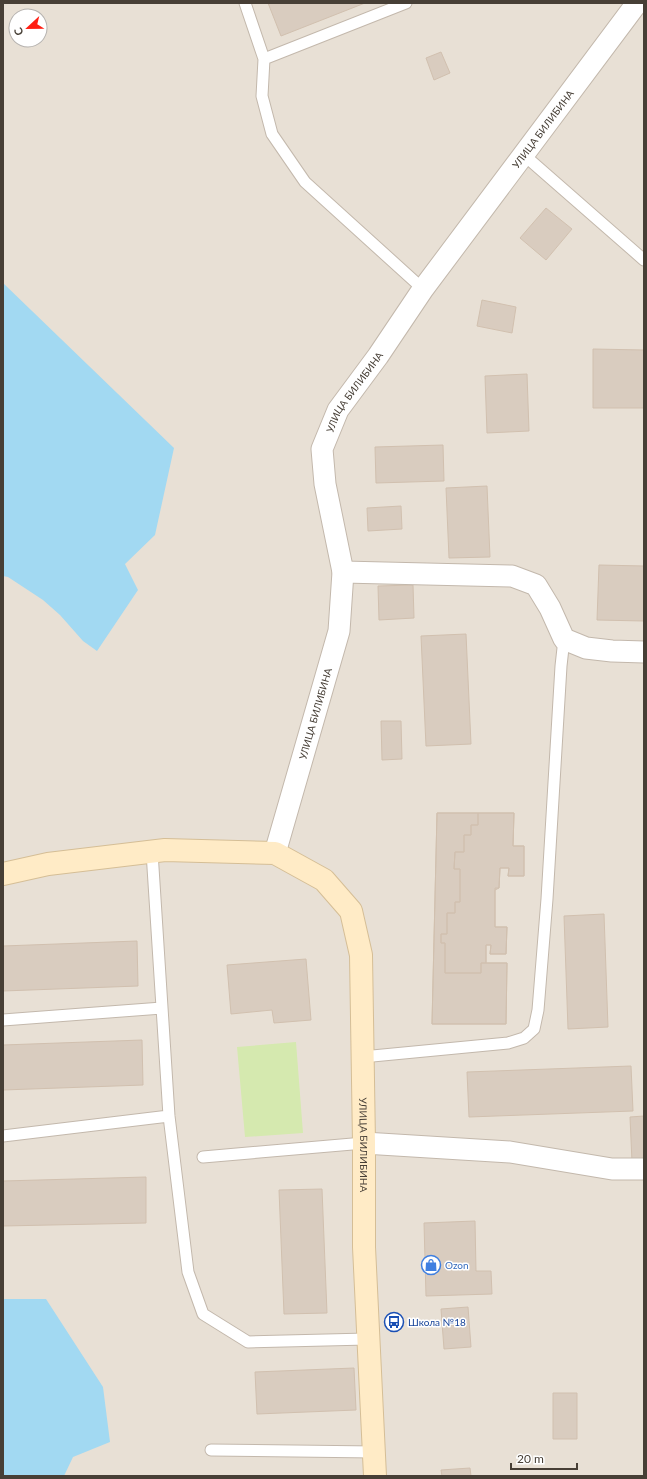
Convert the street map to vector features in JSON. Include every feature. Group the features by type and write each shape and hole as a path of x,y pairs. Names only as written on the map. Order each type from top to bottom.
{"main road":[{"name":"УЛИЦА БИЛИБИНА","path":"3,874 48,864 165,850 275,853 324,880 350,911 361,955 364,1247 367,1339 375,1452 375,1476"}],"street":[{"name":"УЛИЦА БИЛИБИНА","path":"275,853 339,631 343,572 325,484 322,449 338,410 378,356 423,289 637,3"},
{"path":"343,572 512,576 536,585 550,608 564,639 586,648 612,651 644,652"},
{"path":"364,1143 510,1152 612,1169 644,1169"}],"lane":[{"path":"245,3 264,59 262,96 272,134 305,182 423,289"},
{"path":"264,59 406,3"},
{"path":"524,155 644,260"},
{"path":"362,1056 508,1044 524,1038 534,1029 538,1010 559,690 564,639"},
{"path":"152,852 169,1116 188,1272 203,1314 248,1342 367,1339"},
{"path":"3,1020 162,1008"},
{"path":"3,1136 169,1116"},
{"path":"203,1157 364,1143"},
{"path":"211,1450 375,1452"}],"shaded area":[{"path":"3,3 644,3 644,1476 3,1476"}],"green space":[{"path":"296,1042 303,1133 245,1137 237,1047"}],"water":[{"path":"3,283 174,448 155,535 125,564 138,590 97,651 83,641 60,615 43,600 8,577 3,576"},
{"path":"3,1299 46,1299 103,1387 110,1442 73,1457 64,1476 4,1476"}],"building":[{"path":"268,3 365,3 281,36"},
{"path":"441,52 450,73 434,80 426,58"},
{"path":"546,208 572,229 546,260 520,238"},
{"path":"482,300 516,307 512,333 477,326"},
{"path":"593,349 644,350 644,408 593,408"},
{"path":"527,374 529,431 487,433 485,376"},
{"path":"443,445 444,481 376,483 375,447"},
{"path":"487,486 490,557 449,558 446,488"},
{"path":"401,506 402,529 368,531 367,508"},
{"path":"599,565 644,566 644,621 597,620"},
{"path":"413,585 414,618 379,620 378,586"},
{"path":"466,634 471,744 426,746 421,636"},
{"path":"381,721 401,721 402,759 382,760"},
{"path":"437,813 478,813 478,825 471,825 471,835 464,835 464,852 455,852 454,869 460,869 460,902 455,902 455,913 447,913 447,934 441,934 441,943 445,943 445,973 481,973 481,963 507,963 506,1024 432,1024"},
{"path":"437,813 514,813 513,846 524,846 524,876 508,876 509,868 500,868 499,888 495,890 495,927 507,927 506,954 490,954 491,945 486,945 486,963 507,963 506,1024 432,1024"},
{"path":"478,813 514,813 513,846 524,846 524,876 508,876 509,868 500,868 499,888 495,888 495,927 507,927 506,954 490,954 491,945 486,945 486,963 481,963 481,973 445,973 445,943 441,943 441,934 447,934 447,913 455,913 455,902 460,902 460,869 454,869 455,852 464,852 464,835 471,835 471,825 478,825"},
{"path":"604,914 608,1027 568,1029 564,916"},
{"path":"137,941 138,986 3,991 3,946"},
{"path":"306,959 311,1020 274,1023 272,1010 231,1014 227,965"},
{"path":"142,1040 143,1085 3,1090 3,1045"},
{"path":"631,1066 633,1111 469,1117 467,1072"},
{"path":"644,1116 644,1161 632,1162 630,1117"},
{"path":"146,1177 146,1223 3,1226 3,1181"},
{"path":"322,1189 327,1313 284,1314 279,1190"},
{"path":"475,1221 476,1271 491,1271 492,1294 426,1296 424,1223"},
{"path":"468,1307 471,1347 444,1349 441,1309"},
{"path":"354,1368 356,1410 257,1414 255,1372"},
{"path":"553,1393 577,1393 577,1439 553,1439"},
{"path":"470,1468 471,1476 442,1476 441,1470"}],"place":[{"name":"Ozon","path":"431,1265"},
{"name":"Школа №18","path":"394,1322"}]}
